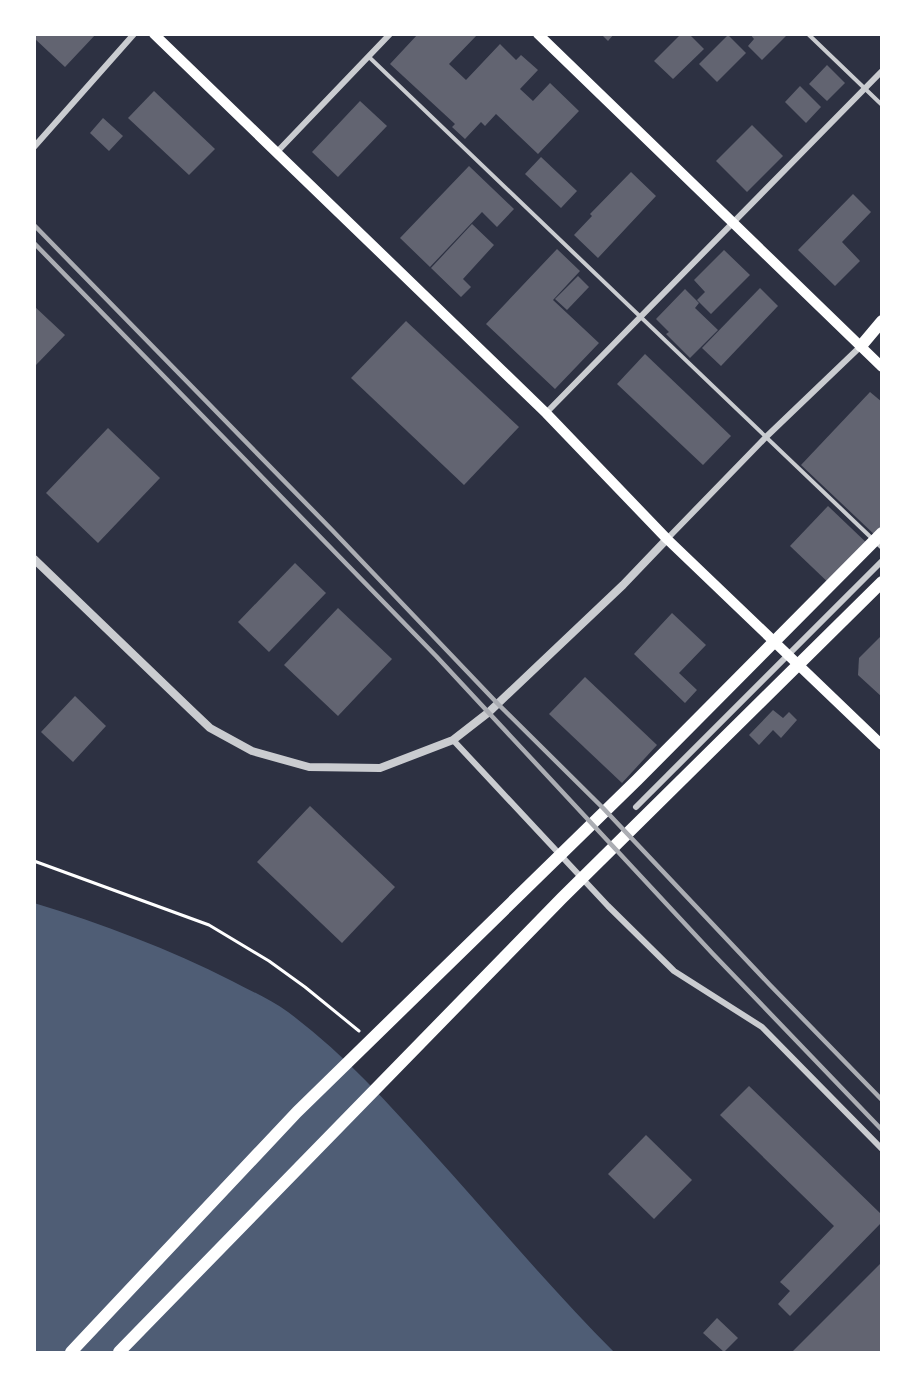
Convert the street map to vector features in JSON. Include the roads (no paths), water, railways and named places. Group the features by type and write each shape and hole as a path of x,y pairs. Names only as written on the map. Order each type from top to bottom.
{"highway":[{"path":"861,346 882,321"},
{"path":"861,346 882,331"},
{"path":"71,1353 297,1113 637,780 882,533"},
{"path":"119,1353 562,898 882,582"}],"main road":[{"path":"154,34 546,413 667,539 882,745"},
{"path":"540,35 882,367"}],"street":[{"path":"34,147 134,34"},
{"path":"276,153 390,34"},
{"path":"546,413 882,71"},
{"path":"34,559 210,728 230,741 252,751 309,767 380,768 453,740 498,704 623,585 766,437 861,346"},
{"path":"636,807 882,561"},
{"path":"453,740 608,906 674,971 762,1027 882,1149"}],"lane":[{"path":"808,34 882,105"},
{"path":"369,57 882,548"}],"water":[{"path":"34,903 110,928 208,969 267,999 308,1027 381,1096 544,1278 614,1352 35,1352"}],"railway":[{"path":"34,225 332,530 498,704 603,808 882,1100"},
{"path":"34,243 436,656 713,954 882,1130"}]}
